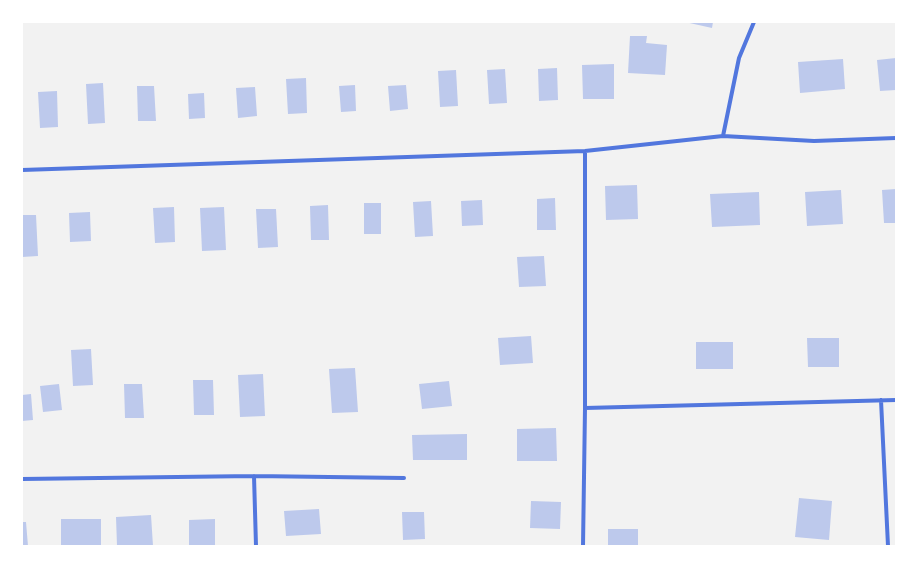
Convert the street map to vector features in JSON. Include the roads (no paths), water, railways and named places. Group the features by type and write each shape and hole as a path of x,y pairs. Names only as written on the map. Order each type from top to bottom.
{"street":[{"path":"723,136 739,58 754,22"},
{"path":"22,170 585,152 723,136 814,141 896,138"},
{"path":"583,546 585,408 585,152"},
{"path":"881,400 888,546"},
{"path":"585,408 896,400"},
{"path":"254,476 256,546"},
{"path":"22,478 254,476 404,478"}]}
